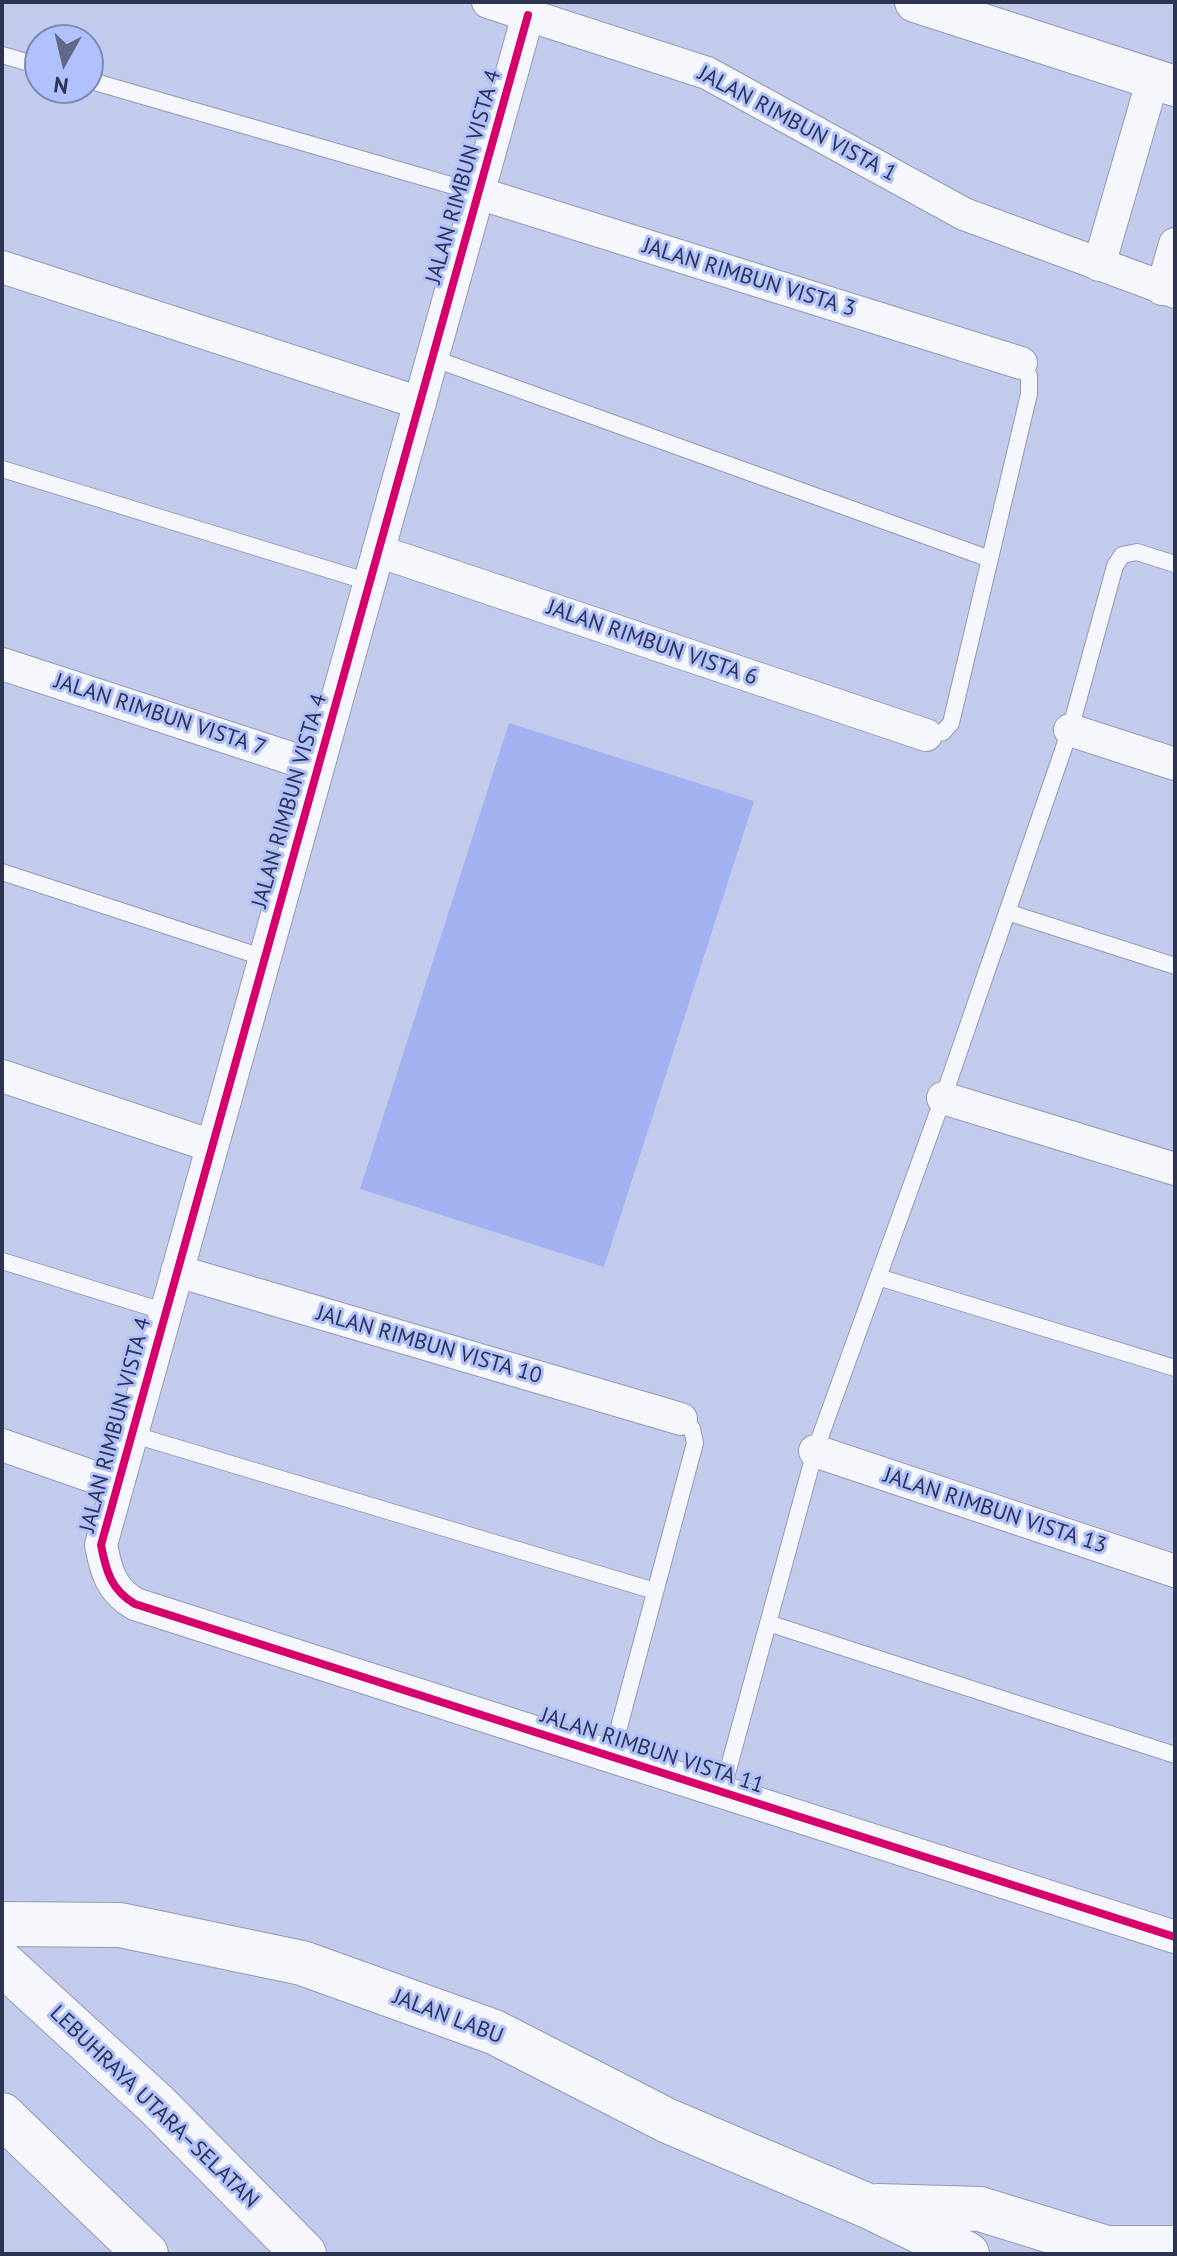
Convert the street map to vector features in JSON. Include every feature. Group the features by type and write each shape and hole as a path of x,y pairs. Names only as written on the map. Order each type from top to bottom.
{"main road":[{"name":"JALAN LABU","path":"2,1924 120,1925 302,1963 494,2032 668,2121 868,2206 967,2254"},
{"name":"LEBUHRAYA UTARA–SELATAN","path":"2,1963 157,2105 304,2254"},
{"path":"2,2115 146,2254"},
{"name":"JALAN LABU","path":"868,2206 980,2209 1118,2251 1175,2248"}],"street":[{"name":"JALAN RIMBUN VISTA 1","path":"488,2 707,73 964,214 1168,290"},
{"path":"915,2 1164,82 1099,265"},
{"name":"JALAN RIMBUN VISTA 4","path":"120,1595 107,1572 101,1545 528,15"},
{"name":"JALAN RIMBUN VISTA 3","path":"478,193 1021,363"},
{"path":"1168,290 1175,244"},
{"path":"2,267 420,403"},
{"name":"JALAN RIMBUN VISTA 6","path":"378,551 926,735"},
{"name":"JALAN RIMBUN VISTA 7","path":"2,664 318,767"},
{"path":"1070,730 1175,764"},
{"path":"2,1076 212,1146"},
{"path":"943,1098 1175,1169"},
{"name":"JALAN RIMBUN VISTA 10","path":"177,1271 681,1419"},
{"path":"2,1445 117,1485"},
{"name":"JALAN RIMBUN VISTA 13","path":"815,1451 1175,1571"},
{"name":"JALAN RIMBUN VISTA 11","path":"120,1595 135,1604 1175,1937"}],"lane":[{"path":"2,55 24,61"},
{"path":"104,85 478,193"},
{"path":"432,358 990,559"},
{"path":"926,735 943,732 951,723 1029,394 1029,376 1021,363"},
{"path":"2,469 369,582"},
{"path":"722,1792 815,1451 943,1098 1070,730 1115,566 1122,555 1137,552 1175,564"},
{"path":"2,872 265,958"},
{"path":"1007,912 1175,966"},
{"path":"2,1261 166,1312"},
{"path":"878,1277 1175,1368"},
{"path":"611,1757 695,1443 692,1429 681,1419"},
{"path":"131,1434 655,1591"},
{"path":"768,1623 1175,1755"}],"shaded area":[{"path":"509,723 754,801 604,1267 360,1189"}],"cycle path":[{"path":"528,15 101,1545 108,1571 120,1593 135,1604 1175,1937"}]}
